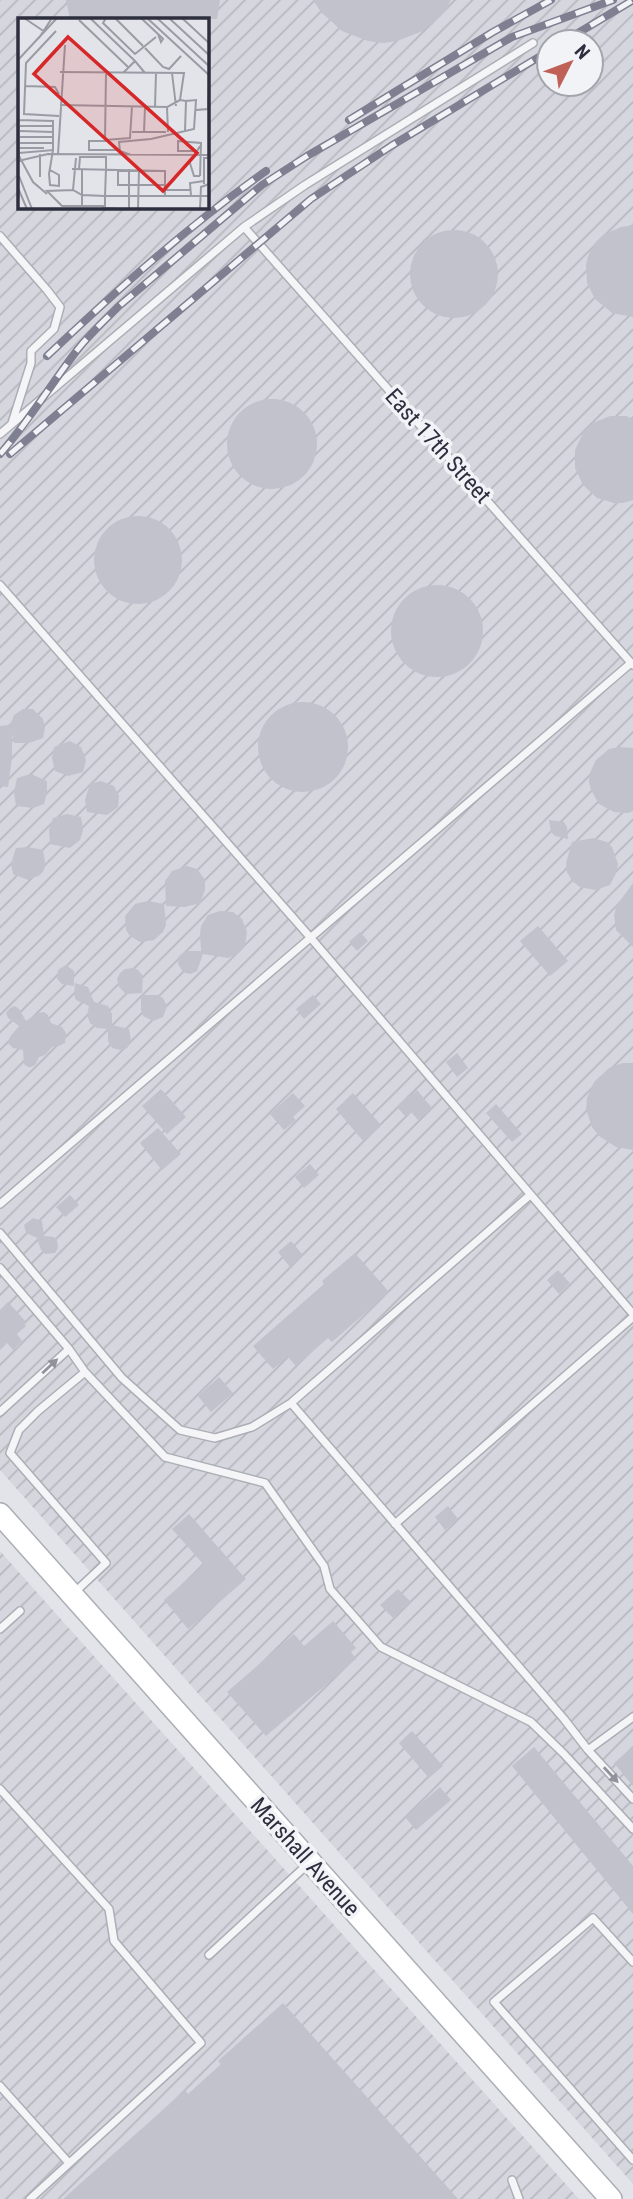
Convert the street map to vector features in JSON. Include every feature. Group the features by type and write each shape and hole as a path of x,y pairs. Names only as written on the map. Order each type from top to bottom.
{"street":[{"name":"Marshall Avenue","path":"0,1514 611,2199"}],"lane":[{"path":"0,434 244,226 533,43"},
{"name":"East 17th Street","path":"244,226 632,664"},
{"path":"0,236 60,307 54,329 31,351 31,363 12,424"},
{"path":"0,585 310,937 633,1316 395,1524"},
{"path":"0,1204 632,664"},
{"path":"0,1233 122,1378 180,1430 215,1438 252,1427 291,1403 530,1195"},
{"path":"0,1268 69,1349 85,1372 165,1457 265,1483 324,1566 330,1589 381,1647 531,1722 633,1829"},
{"path":"0,1412 69,1349"},
{"path":"71,1594 106,1563 10,1453 19,1430 85,1372"},
{"path":"291,1403 564,1719 588,1751 633,1799"},
{"path":"0,1629 20,1611"},
{"path":"588,1751 633,1717"},
{"path":"0,1789 109,1909 114,1941 201,2043 30,2199"},
{"path":"209,1955 310,1862"},
{"path":"633,1962 593,1918 494,2002 633,2160"},
{"path":"0,2086 69,2163"},
{"path":"512,2180 519,2199"}],"shaded area":[{"path":"0,0 633,0 633,2184 0,1470"},
{"path":"0,1551 579,2199 0,2199"}],"building":[{"path":"66,0 220,0 217,19 70,18"},
{"path":"313,0 451,0 444,12 423,31 397,41 383,43 368,41 342,31 321,12"},
{"path":"633,225 633,317 612,313 595,299 587,283 586,265 595,243 603,235"},
{"path":"454,230 471,233 485,243 495,257 498,274 495,291 485,305 471,315 454,318 437,315 423,305 413,291 410,274 413,257 423,243 437,233"},
{"path":"272,399 289,403 304,412 313,427 317,444 313,461 304,476 289,485 272,489 255,485 240,476 231,461 227,444 231,427 240,412 255,403"},
{"path":"610,416 633,419 633,500 623,503 597,498 583,485 575,468 575,450 583,433 593,423"},
{"path":"138,516 163,523 175,535 182,560 175,585 163,597 138,604 113,597 101,585 94,560 101,535 113,523"},
{"path":"437,585 455,589 469,599 479,613 483,631 479,649 469,663 455,673 437,677 419,673 405,663 395,649 391,631 395,613 405,599 419,589"},
{"path":"303,702 320,705 335,715 345,730 348,747 345,764 335,779 320,789 303,792 286,789 271,779 261,764 258,747 261,730 271,715 286,705"},
{"path":"23,709 33,709 43,719 43,738 29,743 14,743 12,734 8,787 0,786 0,726 10,725 14,715"},
{"path":"70,741 81,747 86,760 83,772 68,776 55,771 52,758 54,747"},
{"path":"633,748 633,811 628,813 614,812 599,804 589,782 596,760 609,749"},
{"path":"31,774 47,781 44,804 33,808 16,806 14,792 17,778"},
{"path":"101,781 114,786 119,796 118,807 107,815 87,812 85,800 90,784"},
{"path":"67,814 81,817 83,830 80,840 70,848 50,844 49,830 53,818"},
{"path":"549,820 564,822 568,839 555,836 551,832"},
{"path":"593,838 607,842 612,847 618,864 610,885 595,890 580,887 572,881 566,863 572,842"},
{"path":"16,848 43,850 45,862 40,875 28,880 13,874 11,864"},
{"path":"187,866 197,869 205,880 205,890 200,903 185,907 166,906 165,881 172,871"},
{"path":"633,883 633,947 616,930 614,915 617,905"},
{"path":"148,901 164,904 166,925 154,940 140,942 126,930 125,916 135,904"},
{"path":"220,911 233,912 242,919 247,932 245,946 239,953 228,958 203,954 197,971 190,974 183,972 178,964 179,956 187,951 201,951 201,926 208,915"},
{"path":"538,926 568,961 550,976 520,941"},
{"path":"360,932 368,941 357,951 349,942"},
{"path":"66,965 74,971 74,986 62,984 57,979 58,970"},
{"path":"133,968 143,976 142,993 126,994 119,987 117,979 125,969"},
{"path":"75,983 88,987 94,1002 108,1006 112,1014 112,1025 129,1029 131,1041 127,1048 112,1048 108,1041 108,1029 97,1028 90,1023 87,1015 89,1006 76,1000 74,995"},
{"path":"141,995 157,995 163,998 167,1006 163,1017 153,1021 143,1016"},
{"path":"313,995 321,1004 304,1019 296,1009"},
{"path":"15,1006 26,1021 44,1012 51,1023 62,1027 66,1033 65,1043 52,1047 31,1067 24,1064 23,1050 13,1048 8,1043 19,1026 8,1018 6,1013"},
{"path":"457,1053 468,1068 457,1077 446,1062"},
{"path":"633,1063 633,1150 616,1147 599,1136 592,1127 586,1109 587,1098 594,1082 609,1068"},
{"path":"161,1089 186,1117 167,1134 142,1106"},
{"path":"417,1090 432,1108 418,1120 411,1112 406,1117 397,1107"},
{"path":"293,1093 305,1106 293,1117 296,1120 284,1130 270,1114"},
{"path":"353,1093 381,1125 363,1141 336,1109"},
{"path":"496,1104 522,1134 512,1142 486,1113"},
{"path":"158,1128 181,1154 162,1170 140,1143"},
{"path":"310,1164 319,1175 304,1188 295,1177"},
{"path":"70,1195 79,1205 65,1217 56,1207"},
{"path":"33,1218 42,1221 44,1236 57,1240 58,1248 55,1253 45,1254 37,1238 26,1233 24,1225"},
{"path":"291,1241 303,1255 290,1267 278,1252"},
{"path":"355,1253 389,1292 332,1342 328,1338 296,1366 288,1357 273,1369 253,1346"},
{"path":"558,1270 570,1283 559,1294 547,1280"},
{"path":"8,1302 26,1322 26,1326 17,1334 22,1341 13,1350 7,1343 0,1350 0,1310"},
{"path":"219,1377 233,1393 211,1412 198,1396"},
{"path":"448,1506 458,1519 445,1530 435,1517"},
{"path":"189,1514 246,1579 188,1629 164,1600 204,1565 172,1529"},
{"path":"398,1589 411,1602 393,1618 380,1605"},
{"path":"333,1621 356,1648 351,1652 356,1659 266,1736 227,1692 294,1634 304,1646"},
{"path":"412,1731 443,1766 429,1778 399,1743"},
{"path":"534,1747 633,1866 633,1914 512,1766"},
{"path":"633,1747 633,1786 614,1763"},
{"path":"440,1787 451,1800 416,1830 405,1817"},
{"path":"283,2003 458,2199 63,2199 185,2090 188,2094 221,2064 218,2061"}],"railway":[{"path":"349,120 493,32 551,0"},
{"path":"0,454 78,349 98,327 119,306 262,185 512,37 613,0"},
{"path":"586,28 633,0"},
{"path":"10,454 311,199 391,146 535,59"},
{"path":"47,356 153,260 266,171"}]}
